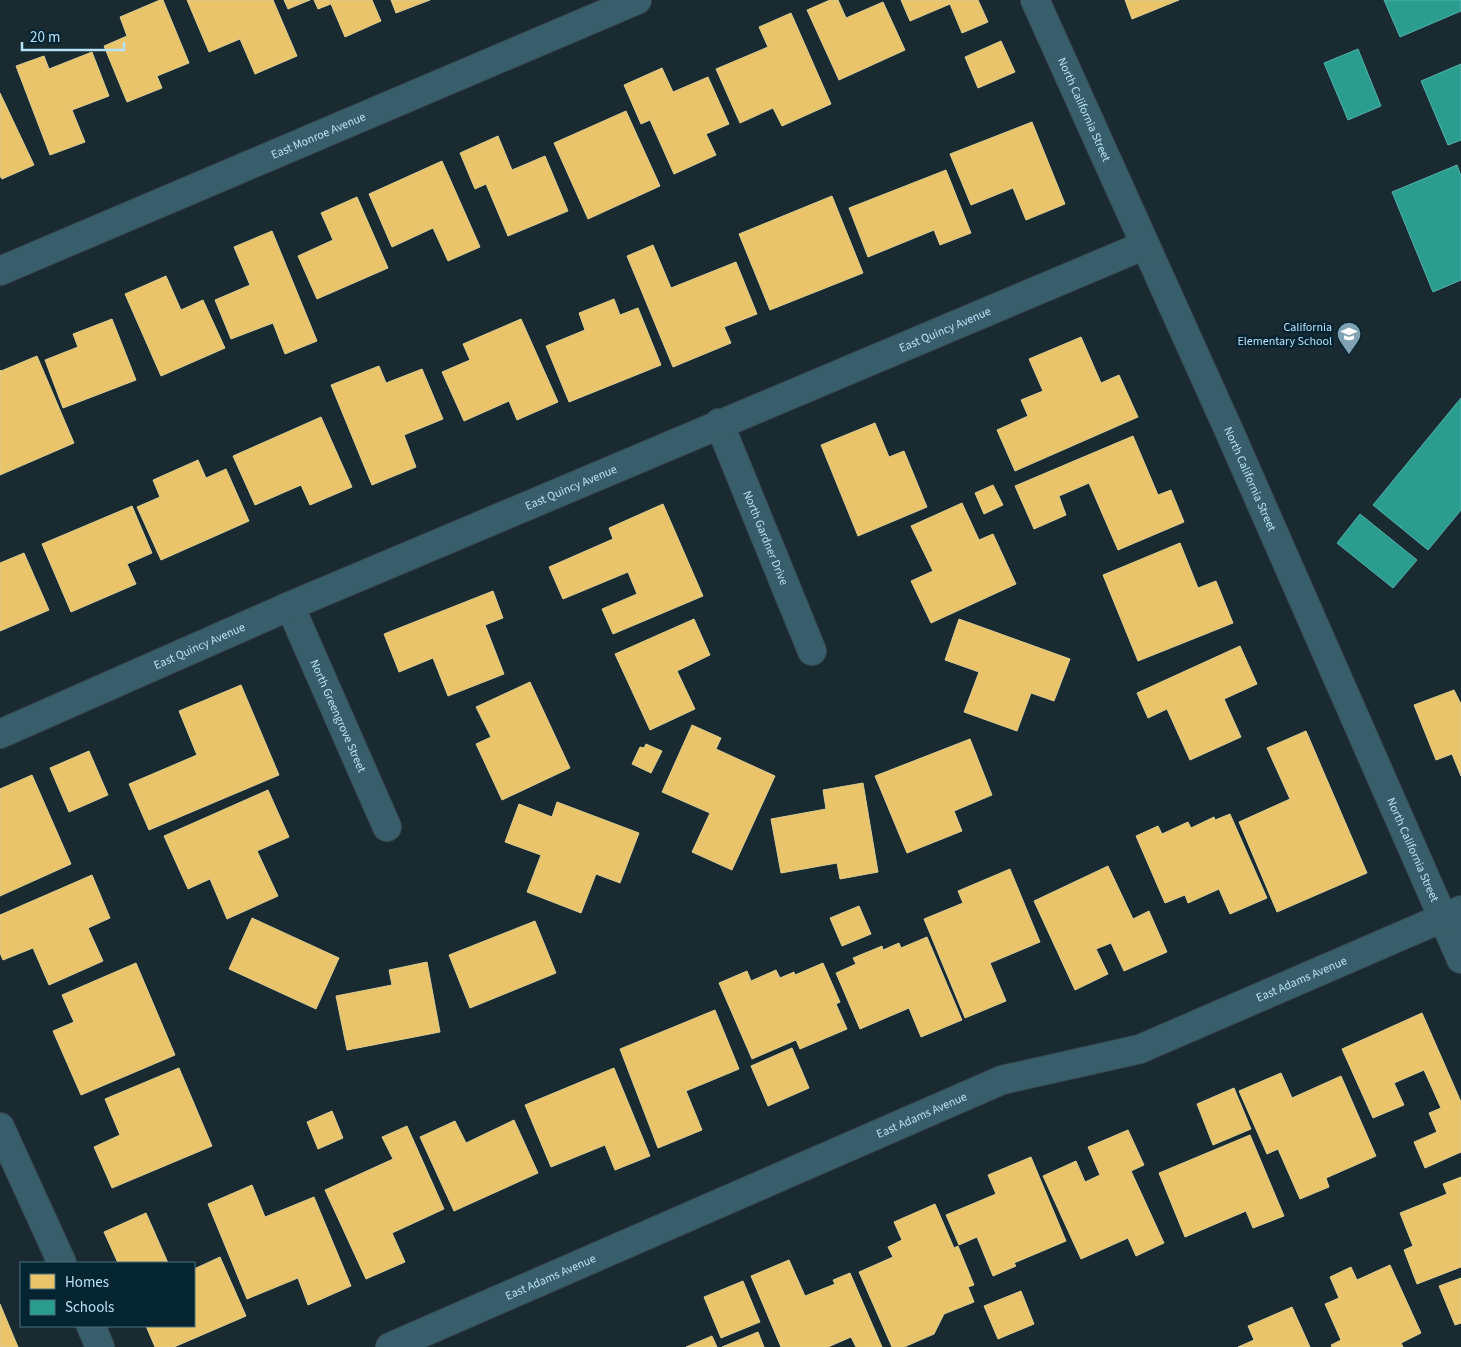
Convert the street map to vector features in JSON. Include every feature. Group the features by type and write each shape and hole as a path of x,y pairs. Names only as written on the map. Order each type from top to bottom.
{"street":[{"name":"East Monroe Avenue","path":"0,272 637,0"},
{"name":"North California Street","path":"1036,0 1145,246 1451,914 1461,959"},
{"name":"East Quincy Avenue","path":"0,734 290,606 719,423 1145,246"},
{"name":"North Gardner Drive","path":"719,423 812,651"},
{"name":"North Greengrove Street","path":"290,606 387,827"},
{"name":"East Adams Avenue","path":"390,1347 1002,1080 1140,1049 1451,914"},
{"path":"0,1127 62,1262"},
{"path":"91,1327 100,1347"}],"building: Homes":[{"path":"163,0 189,63 157,76 162,88 127,102 104,46 127,36 120,17"},
{"path":"187,0 273,0 297,56 255,74 240,39 209,52"},
{"path":"284,0 310,0 288,9"},
{"path":"314,0 372,0 381,21 345,37 331,4 318,9"},
{"path":"391,0 430,0 396,13"},
{"path":"830,0 838,0 846,18 883,2 905,50 839,80 807,10"},
{"path":"901,0 978,0 988,22 962,33 950,4 910,21"},
{"path":"1125,0 1179,0 1132,19"},
{"path":"791,13 831,104 782,126 773,108 740,123 716,69 768,47 759,27"},
{"path":"1001,41 1015,72 978,88 965,57"},
{"path":"92,52 109,96 72,110 85,142 50,155 16,66 44,56 49,69"},
{"path":"662,68 673,92 708,77 729,124 706,134 716,155 674,174 650,120 641,124 624,85"},
{"path":"0,93 34,165 2,179 0,176"},
{"path":"626,111 660,186 588,219 554,143"},
{"path":"1032,122 1065,204 1026,220 1013,188 971,205 950,154"},
{"path":"498,136 512,170 545,156 568,211 508,236 486,184 475,189 460,153"},
{"path":"442,161 480,247 448,261 433,228 392,247 369,194"},
{"path":"946,170 971,233 940,245 934,230 868,257 849,208"},
{"path":"832,196 863,273 770,310 739,234"},
{"path":"357,197 388,268 317,299 298,256 333,240 321,213"},
{"path":"272,231 317,341 285,354 273,323 231,339 215,300 250,285 234,247"},
{"path":"653,245 671,288 736,262 757,314 724,327 731,343 673,367 627,256"},
{"path":"166,276 181,310 203,300 225,348 161,376 125,294"},
{"path":"614,299 620,315 638,308 661,365 569,402 546,346 585,330 579,313"},
{"path":"112,319 136,380 63,408 45,360 78,347 73,334"},
{"path":"521,319 558,402 517,420 509,401 464,421 442,372 470,360 463,344"},
{"path":"1081,337 1101,383 1119,375 1138,417 1015,471 997,430 1028,416 1021,400 1043,391 1029,359"},
{"path":"37,356 74,443 0,475 0,370"},
{"path":"379,366 386,383 422,369 443,419 404,435 416,467 372,485 331,385"},
{"path":"321,417 352,487 310,505 301,485 255,505 233,456"},
{"path":"875,423 889,457 904,451 927,507 858,536 821,445"},
{"path":"1133,436 1158,495 1171,490 1184,522 1118,550 1089,483 1059,496 1066,515 1034,529 1015,486"},
{"path":"198,460 206,478 226,469 249,521 161,560 137,507 160,497 153,480"},
{"path":"993,485 1003,505 984,514 975,493"},
{"path":"962,503 979,540 993,534 1016,584 931,623 911,581 933,571 911,526"},
{"path":"663,504 703,596 613,634 602,609 637,594 628,572 563,599 549,567 613,539 609,528"},
{"path":"132,506 152,553 127,564 136,584 71,612 42,544"},
{"path":"1180,543 1198,588 1216,581 1233,623 1138,661 1103,575"},
{"path":"24,553 49,610 0,631 0,563"},
{"path":"493,591 503,618 485,625 504,674 448,696 433,658 399,672 384,634"},
{"path":"694,619 710,655 677,671 695,709 650,730 615,654"},
{"path":"959,619 1070,659 1054,701 1031,693 1017,731 964,712 979,672 945,660"},
{"path":"1240,646 1257,684 1224,699 1241,737 1190,760 1167,709 1148,718 1137,693"},
{"path":"530,682 570,768 502,800 476,744 491,737 476,707"},
{"path":"241,685 279,775 149,830 129,784 197,755 179,711"},
{"path":"1454,690 1461,704 1461,776 1452,754 1436,760 1414,705"},
{"path":"692,725 721,738 716,749 775,776 732,870 692,852 710,813 662,792"},
{"path":"1306,731 1367,873 1277,912 1239,822 1290,799 1267,748"},
{"path":"970,739 992,795 954,811 962,831 907,853 875,776"},
{"path":"646,744 662,751 651,773 632,764 640,747 644,748"},
{"path":"89,751 108,795 69,812 50,768"},
{"path":"32,775 71,864 0,896 0,789"},
{"path":"863,783 878,872 840,879 837,863 781,873 771,819 826,809 823,790"},
{"path":"268,790 289,837 257,851 278,896 227,919 210,879 188,889 164,836"},
{"path":"557,802 639,833 620,883 596,874 581,913 527,892 541,855 505,842 519,804 552,817"},
{"path":"1230,814 1267,898 1230,914 1219,889 1188,903 1185,895 1165,903 1136,836 1158,826 1162,834 1188,822 1191,828 1214,817 1215,820"},
{"path":"1108,866 1133,919 1149,911 1167,952 1124,971 1111,943 1096,949 1108,974 1075,990 1034,901"},
{"path":"1010,869 1040,942 990,963 1006,1001 965,1018 924,919 963,903 958,891"},
{"path":"92,875 110,918 88,928 103,961 49,985 33,948 3,960 0,953 0,915"},
{"path":"859,906 871,934 842,946 830,918"},
{"path":"252,918 339,958 316,1009 229,969"},
{"path":"535,921 556,973 470,1008 449,955"},
{"path":"927,937 962,1020 921,1037 909,1008 860,1029 836,973 856,964 853,958 882,946 883,950 899,943 901,948"},
{"path":"427,962 440,1032 347,1050 336,996 392,985 389,970"},
{"path":"136,963 175,1055 81,1095 53,1031 74,1022 62,995"},
{"path":"823,963 840,1002 836,1004 847,1029 800,1049 796,1040 752,1059 719,983 747,971 751,981 776,970 780,978 794,972 795,975"},
{"path":"715,1010 739,1069 686,1091 702,1130 658,1148 620,1049"},
{"path":"1422,1013 1461,1102 1461,1152 1425,1168 1414,1142 1437,1132 1429,1113 1441,1108 1424,1070 1394,1083 1404,1105 1373,1118 1342,1049"},
{"path":"792,1048 809,1088 768,1106 751,1066"},
{"path":"179,1068 212,1146 112,1188 94,1147 120,1135 105,1099"},
{"path":"614,1068 650,1156 615,1170 605,1145 551,1167 525,1105"},
{"path":"1281,1073 1292,1098 1341,1076 1376,1156 1326,1178 1329,1187 1300,1199 1278,1149 1267,1154 1239,1091"},
{"path":"1234,1088 1251,1129 1213,1145 1197,1104"},
{"path":"332,1111 343,1138 318,1149 307,1122"},
{"path":"514,1120 538,1173 454,1211 420,1137 455,1121 466,1143"},
{"path":"407,1126 444,1209 392,1233 405,1262 366,1279 325,1190 393,1159 382,1137"},
{"path":"1128,1130 1144,1165 1131,1171 1164,1243 1136,1256 1128,1238 1081,1259 1043,1176 1076,1161 1085,1182 1100,1175 1088,1147"},
{"path":"1250,1135 1284,1216 1253,1228 1246,1211 1185,1237 1159,1173"},
{"path":"1031,1157 1066,1241 1014,1263 1016,1266 993,1276 977,1237 959,1245 946,1215 996,1194 988,1175"},
{"path":"1461,1177 1461,1267 1417,1284 1404,1250 1413,1246 1400,1213 1447,1194 1443,1184"},
{"path":"252,1185 265,1217 314,1197 351,1286 308,1305 298,1278 247,1299 208,1204"},
{"path":"935,1204 954,1248 958,1246 974,1285 968,1287 974,1302 944,1314 934,1334 904,1347 892,1347 859,1272 893,1257 888,1247 902,1240 894,1222"},
{"path":"146,1213 168,1262 118,1262 104,1232"},
{"path":"220,1257 246,1316 174,1347 155,1347 146,1327 195,1327 195,1269"},
{"path":"789,1260 805,1296 835,1284 833,1280 850,1273 882,1347 856,1347 851,1337 828,1347 781,1347 751,1276"},
{"path":"1390,1265 1421,1333 1401,1343 1403,1347 1332,1347 1331,1345 1341,1340 1325,1304 1339,1298 1330,1277 1351,1267 1357,1280"},
{"path":"1461,1278 1461,1323 1455,1325 1439,1286"},
{"path":"743,1281 760,1322 721,1338 704,1297"},
{"path":"1021,1291 1034,1324 998,1339 984,1306"},
{"path":"0,1304 18,1347 0,1347"},
{"path":"1292,1307 1310,1347 1238,1347 1254,1340 1248,1326"},
{"path":"758,1332 764,1347 722,1347"},
{"path":"712,1336 717,1347 686,1347"}],"building: Schools":[{"path":"1384,0 1461,0 1461,11 1400,37"},
{"path":"1358,49 1381,106 1348,120 1324,63"},
{"path":"1461,64 1461,140 1448,145 1421,81"},
{"path":"1457,165 1461,176 1461,280 1433,292 1392,192"},
{"path":"1461,398 1461,510 1428,550 1373,505"},
{"path":"1360,514 1417,560 1393,588 1337,543"}],"place":[{"name":"California Elementary School","path":"1349,355"}]}
